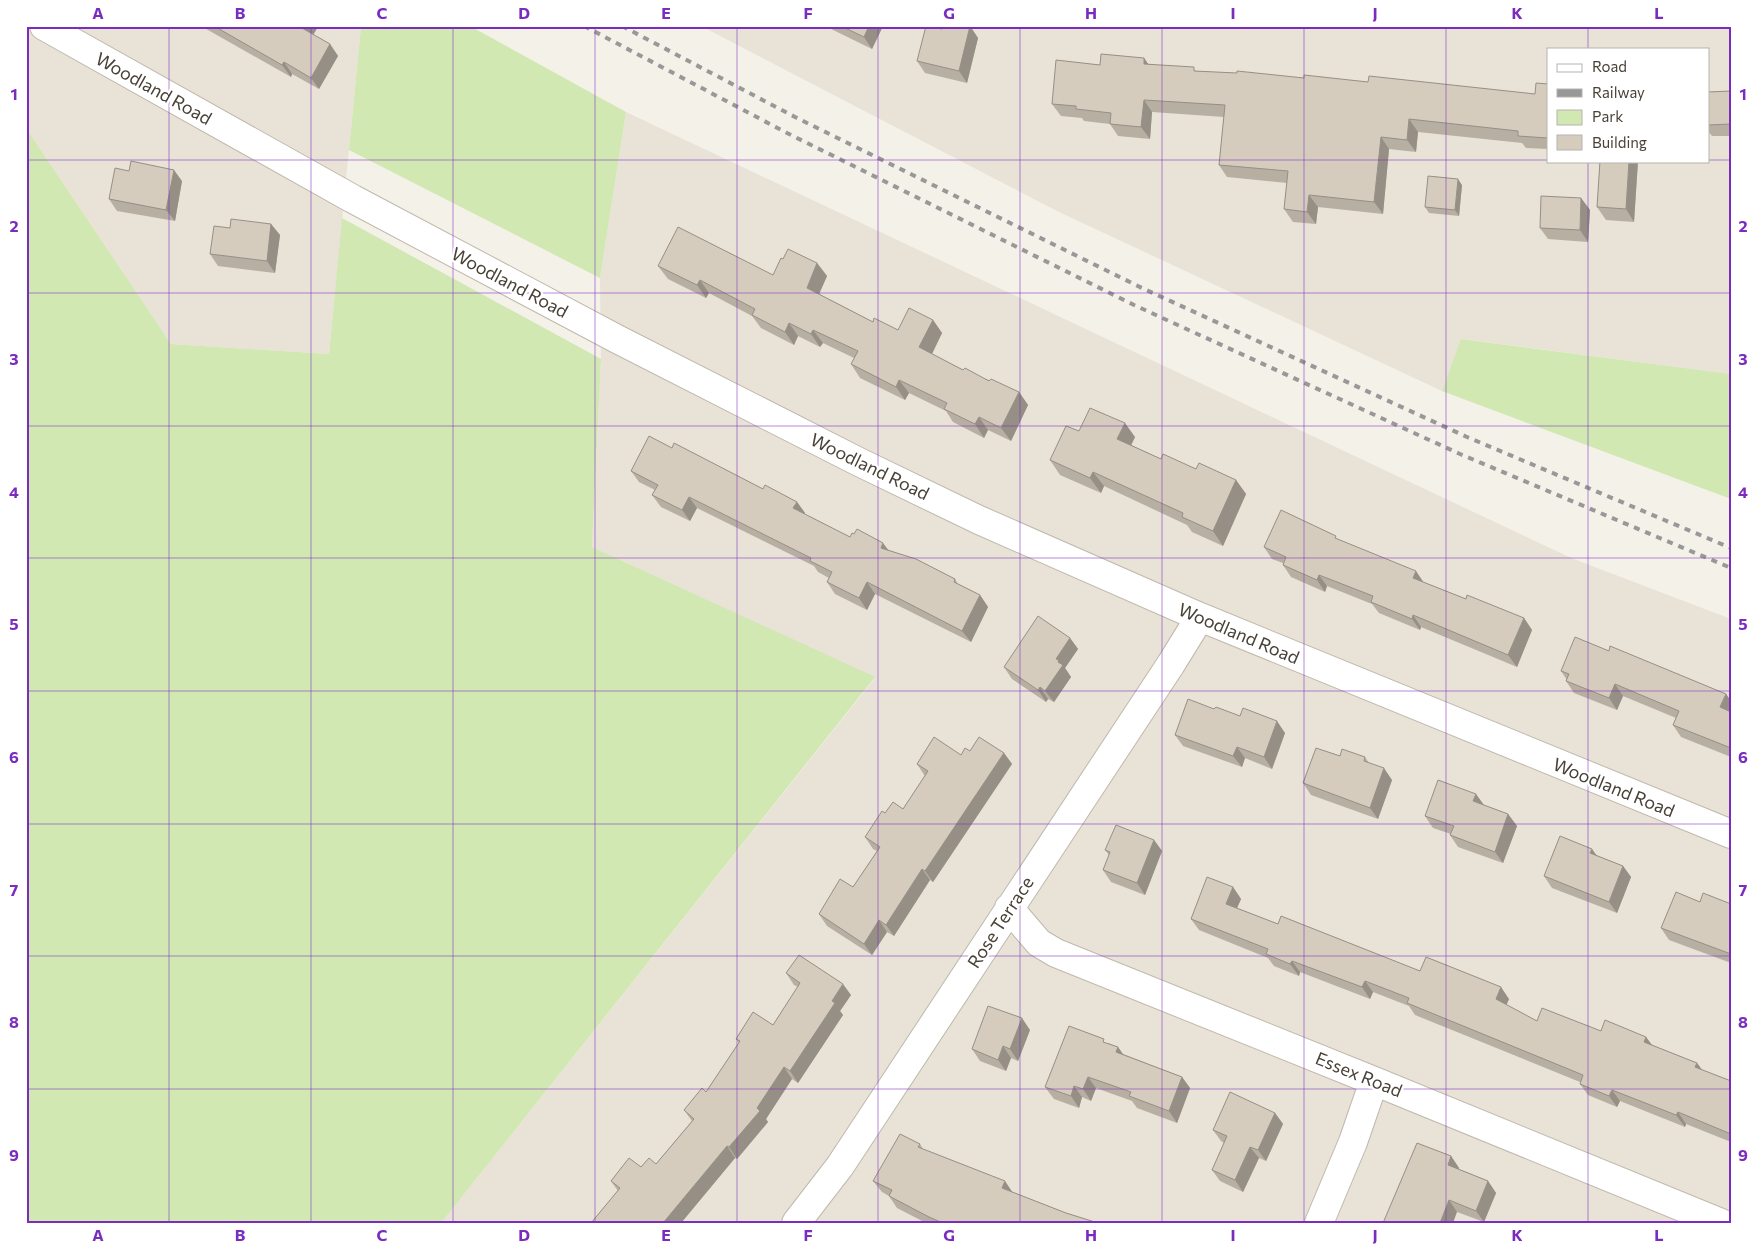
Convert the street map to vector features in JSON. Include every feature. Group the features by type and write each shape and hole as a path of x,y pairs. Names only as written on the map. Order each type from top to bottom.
{"street":[{"name":"Woodland Road","path":"44,26 353,199 617,339 859,462 979,520 1200,618 1731,834"},
{"name":"Rose Terrace","path":"796,1223 840,1166 1172,664 1200,618"},
{"name":"Essex Road","path":"1009,908 1039,943 1056,953 1374,1080 1721,1223"},
{"path":"1319,1223 1354,1142 1374,1080"}],"shaded area":[{"path":"26,26 361,26 329,354 171,344 26,128"},
{"path":"701,26 1731,26 1731,374 1462,339 1442,391 1057,211"},
{"path":"626,112 1571,558 1731,619 1731,1223 441,1223 875,678 592,547 601,359 600,278"}],"green space":[{"path":"361,26 470,26 626,112 600,278 349,150"},
{"path":"26,128 171,344 329,354 342,218 601,359 592,547 875,677 441,1223 26,1223"},
{"path":"1461,339 1731,374 1731,499 1442,391"}],"building":[{"path":"214,26 303,26 302,28 330,44 311,78 284,62 282,65"},
{"path":"841,26 869,26 864,37"},
{"path":"926,26 942,29 942,26 970,26 959,71 917,61"},
{"path":"1101,54 1144,58 1144,64 1194,67 1194,71 1237,73 1237,71 1304,78 1304,75 1368,82 1369,76 1535,94 1536,83 1547,84 1547,138 1518,136 1518,131 1409,119 1407,140 1381,137 1374,202 1309,195 1307,212 1284,209 1288,171 1219,165 1225,105 1144,100 1141,127 1110,124 1111,113 1076,109 1076,106 1052,104 1056,60 1100,65"},
{"path":"1731,91 1731,124 1710,125 1710,92"},
{"path":"131,161 174,170 166,210 109,199 115,168 129,171"},
{"path":"1600,162 1629,162 1626,209 1597,207"},
{"path":"1428,176 1458,179 1455,210 1425,207"},
{"path":"1541,196 1581,198 1580,230 1540,228"},
{"path":"231,219 271,224 267,261 210,254 214,226 230,228"},
{"path":"678,227 773,275 781,258 783,259 788,249 817,263 807,288 873,322 874,318 898,330 909,308 933,320 919,347 963,370 965,368 989,381 991,379 1019,392 1001,428 979,417 975,424 944,409 947,403 899,380 896,387 851,364 858,351 813,330 811,334 789,323 785,332 752,315 755,309 700,280 697,285 658,266"},
{"path":"1090,408 1125,423 1117,439 1161,459 1163,454 1196,469 1199,463 1236,480 1213,531 1182,517 1183,513 1093,472 1090,478 1050,460 1066,426 1079,431"},
{"path":"649,436 672,448 674,443 763,489 765,485 797,502 793,508 850,537 857,529 883,543 881,548 916,559 955,579 954,582 980,595 962,631 867,582 859,598 827,582 832,572 810,561 811,558 689,497 682,510 652,495 658,485 631,471"},
{"path":"1281,510 1336,536 1335,538 1416,571 1413,578 1466,599 1467,595 1524,618 1508,655 1413,615 1412,619 1371,602 1373,596 1319,575 1317,580 1283,565 1286,557 1264,547"},
{"path":"1038,616 1070,638 1056,659 1063,665 1045,691 1040,687 1038,690 1004,667"},
{"path":"1575,637 1609,651 1610,646 1726,694 1720,707 1731,712 1731,748 1673,725 1679,711 1615,684 1609,698 1566,681 1569,674 1561,671"},
{"path":"1188,699 1240,716 1243,708 1277,721 1264,757 1237,747 1233,756 1175,735"},
{"path":"934,737 961,755 965,748 970,751 979,737 1004,753 925,871 922,869 886,925 879,920 864,944 819,914 840,879 853,887 880,847 865,837 882,811 885,813 893,802 903,809 928,771 917,764"},
{"path":"1316,748 1340,756 1342,749 1365,757 1364,761 1384,768 1370,808 1303,783"},
{"path":"1438,780 1476,794 1473,801 1508,814 1495,852 1450,835 1454,826 1425,816"},
{"path":"1116,825 1154,840 1137,883 1103,870 1110,852 1105,850"},
{"path":"1560,836 1592,849 1590,853 1623,866 1609,902 1544,876"},
{"path":"1207,877 1233,887 1226,904 1278,924 1281,916 1420,971 1426,957 1501,987 1496,999 1537,1021 1542,1008 1601,1031 1605,1020 1646,1037 1644,1042 1697,1063 1695,1067 1731,1081 1731,1134 1678,1112 1676,1115 1612,1090 1609,1096 1580,1084 1583,1075 1407,1003 1409,998 1365,981 1362,987 1292,961 1290,964 1266,954 1268,949 1191,919"},
{"path":"1676,892 1700,902 1703,893 1731,904 1731,954 1661,928"},
{"path":"799,955 843,984 832,1001 835,1003 790,1071 784,1067 757,1108 760,1111 729,1147 727,1146 663,1223 591,1223 620,1188 611,1181 629,1158 641,1167 649,1158 656,1164 694,1119 684,1110 702,1088 706,1092 740,1041 736,1039 753,1012 773,1025 800,983 786,973"},
{"path":"988,1006 1022,1018 1010,1049 1003,1046 998,1060 972,1049"},
{"path":"1069,1026 1104,1039 1103,1042 1118,1047 1116,1052 1182,1077 1169,1111 1129,1096 1131,1092 1088,1077 1083,1089 1074,1086 1071,1096 1045,1087"},
{"path":"1230,1092 1275,1113 1258,1150 1250,1147 1235,1180 1212,1170 1227,1136 1213,1130"},
{"path":"900,1134 920,1144 918,1147 1005,1181 1002,1188 1066,1213 1098,1223 943,1223 929,1217 889,1196 892,1190 873,1181"},
{"path":"1417,1143 1451,1156 1448,1165 1488,1181 1476,1211 1449,1200 1440,1223 1383,1223"}],"railway":[{"path":"584,26 787,133 1134,305 1460,454 1731,568"},
{"path":"622,26 795,117 1142,288 1467,437 1731,548"}]}
